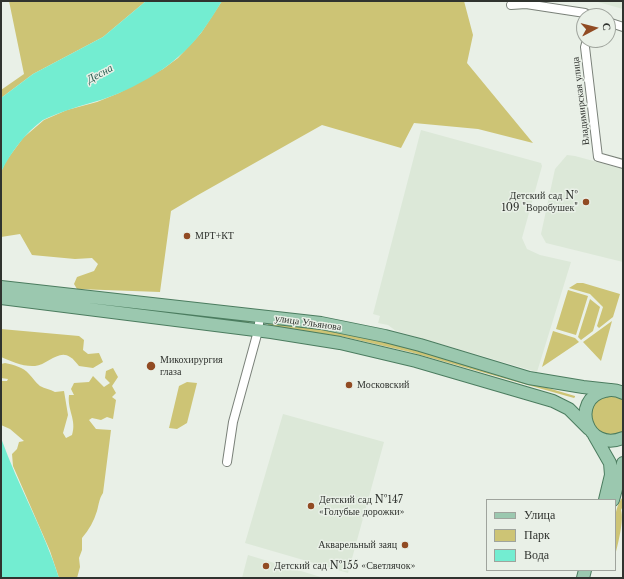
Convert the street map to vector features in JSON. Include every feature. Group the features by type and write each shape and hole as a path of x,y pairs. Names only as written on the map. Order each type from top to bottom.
{"main road":[{"name":"улица Ульянова","path":"1,288 22,295 340,343 416,361 553,402 569,409 592,432"},
{"name":"улица Ульянова","path":"1,298 22,295 260,316 321,323 378,334 420,345 529,378 582,387 619,391 623,393"},
{"path":"605,499 611,475 610,463 586,421 586,412 588,404 594,396 601,392 610,390"},
{"path":"592,432 601,439 608,441 616,441 623,438"},
{"path":"613,499 622,467"}],"street":[{"path":"511,5 526,4 576,12"},
{"name":"Владимирская улица","path":"585,48 598,157 623,164"},
{"path":"227,462 233,422 258,331 260,316"}],"shaded area":[{"path":"593,1 623,1 623,9 598,2"},
{"path":"421,130 541,163 542,166 522,238 527,249 540,255 571,262 537,372 396,331 388,325 378,323 380,316 373,314"},
{"name":"Детский сад № 109 \"Воробушек\"","path":"567,155 623,169 623,262 546,243 541,234 555,169"},
{"name":"Детский сад №147 «Голубые дорожки»","path":"283,414 384,442 348,573 245,543"},
{"name":"Детский сад №155 «Светлячок»","path":"248,555 324,578 242,578"}],"green space":[{"path":"9,1 146,1 103,37 33,74 1,98 1,90 24,74"},
{"path":"222,1 464,1 473,35 467,63 533,143 478,129 414,123 401,148 322,125 171,211 160,292 77,289 74,284 77,277 94,271 98,264 92,258 75,259 32,255 20,234 1,237 1,172 6,161 23,138 44,120 67,110 97,102 119,93 163,69 178,58 201,33"},
{"path":"577,283 583,283 620,294 613,317 599,328 597,326 603,307 590,294 569,288"},
{"path":"568,290 588,296 576,335 556,329"},
{"path":"590,299 600,307 593,331 581,340 578,337"},
{"path":"93,304 250,321 249,323 95,306"},
{"path":"612,321 601,361 583,342"},
{"path":"267,323 333,331 412,348 575,397 574,398 410,352 345,337 269,326"},
{"path":"1,329 79,336 84,340 83,350 88,354 99,353 103,362 93,368 79,366 71,358 66,355 62,355 39,365 26,366 1,357"},
{"path":"553,331 575,338 579,342 542,367"},
{"path":"5,363 21,368 42,387 55,392 64,391 68,415 63,433 66,438 72,435 73,430 69,395 74,395 71,389 74,383 89,382 93,376 104,387 110,383 105,378 106,371 113,368 118,377 112,386 116,393 112,397 116,400 113,419 107,417 101,420 92,418 89,420 96,429 111,430 103,493 93,522 82,538 82,550 79,558 80,567 77,578 59,578 50,551 13,466 12,454 17,449 19,442 24,441 10,429 1,425 1,381 7,381 8,379 1,378 1,364"},
{"path":"187,382 197,383 187,423 177,429 169,428 179,386"},
{"path":"612,395 623,399 623,432 614,435 599,431 591,418 591,411 594,404 601,398"},
{"path":"623,497 621,526 616,552 616,513 619,503"}],"water":[{"name":"Десна","path":"146,1 222,1 196,39 184,52 163,69 133,87 117,94 64,111 43,120 36,125 19,143 1,172 1,98 33,74 103,37"},
{"path":"1,438 46,543 59,578 1,578"}],"place":[{"name":"Детский сад № 109 \"Воробушек\"","path":"586,202"},
{"name":"МРТ+КТ","path":"187,236"},
{"name":"Микохирургия глаза","path":"151,366"},
{"name":"Московский","path":"349,385"},
{"name":"Детский сад №147 «Голубые дорожки»","path":"311,506"},
{"name":"Акварельный заяц","path":"405,545"},
{"name":"Детский сад №155 «Светлячок»","path":"266,566"}]}
